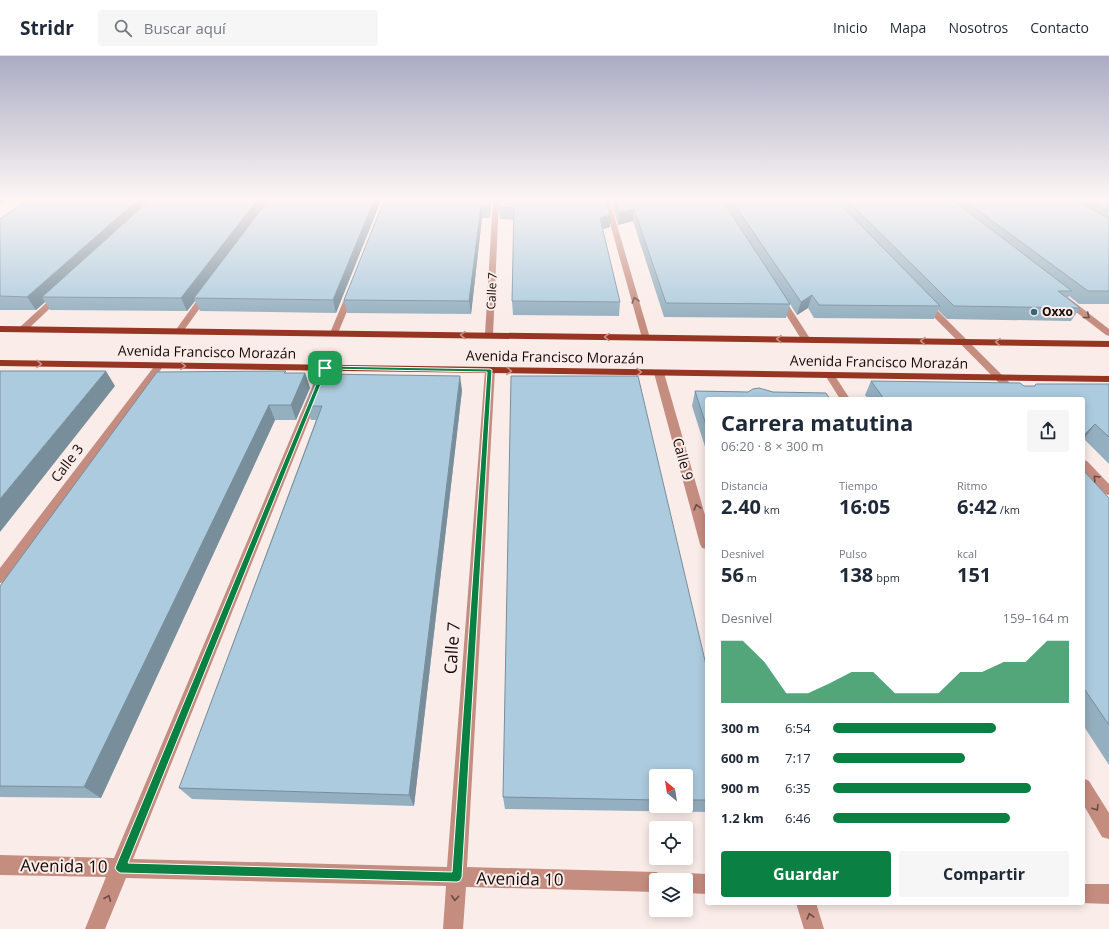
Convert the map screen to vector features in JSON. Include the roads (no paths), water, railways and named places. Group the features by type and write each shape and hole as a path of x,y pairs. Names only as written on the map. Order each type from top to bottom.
{"main road":[{"name":"Avenida Francisco Morazán","path":"0,329 1109,344"},
{"name":"Avenida Francisco Morazán","path":"0,363 1109,379"}],"street":[{"name":"Calle 7","path":"489,336 494,239"},
{"path":"618,239 646,338"},
{"path":"334,333 354,284"},
{"path":"179,331 212,287"},
{"path":"23,329 63,292"},
{"path":"776,293 806,340"},
{"path":"1059,294 1109,333"},
{"path":"918,296 962,342 1019,397"},
{"name":"Calle 3","path":"0,578 159,366"},
{"path":"95,929 325,368"},
{"name":"Calle 7","path":"453,929 490,370"},
{"name":"Calle 9","path":"660,373 705,537"},
{"path":"830,375 844,397"},
{"path":"1085,466 1109,491"},
{"path":"1085,790 1109,830"},
{"name":"Avenida 10","path":"0,865 649,882"},
{"path":"693,883 705,884"},
{"path":"1085,894 1109,894"},
{"path":"807,905 814,929"}],"place":[{"name":"Oxxo","path":"1034,312"}]}
